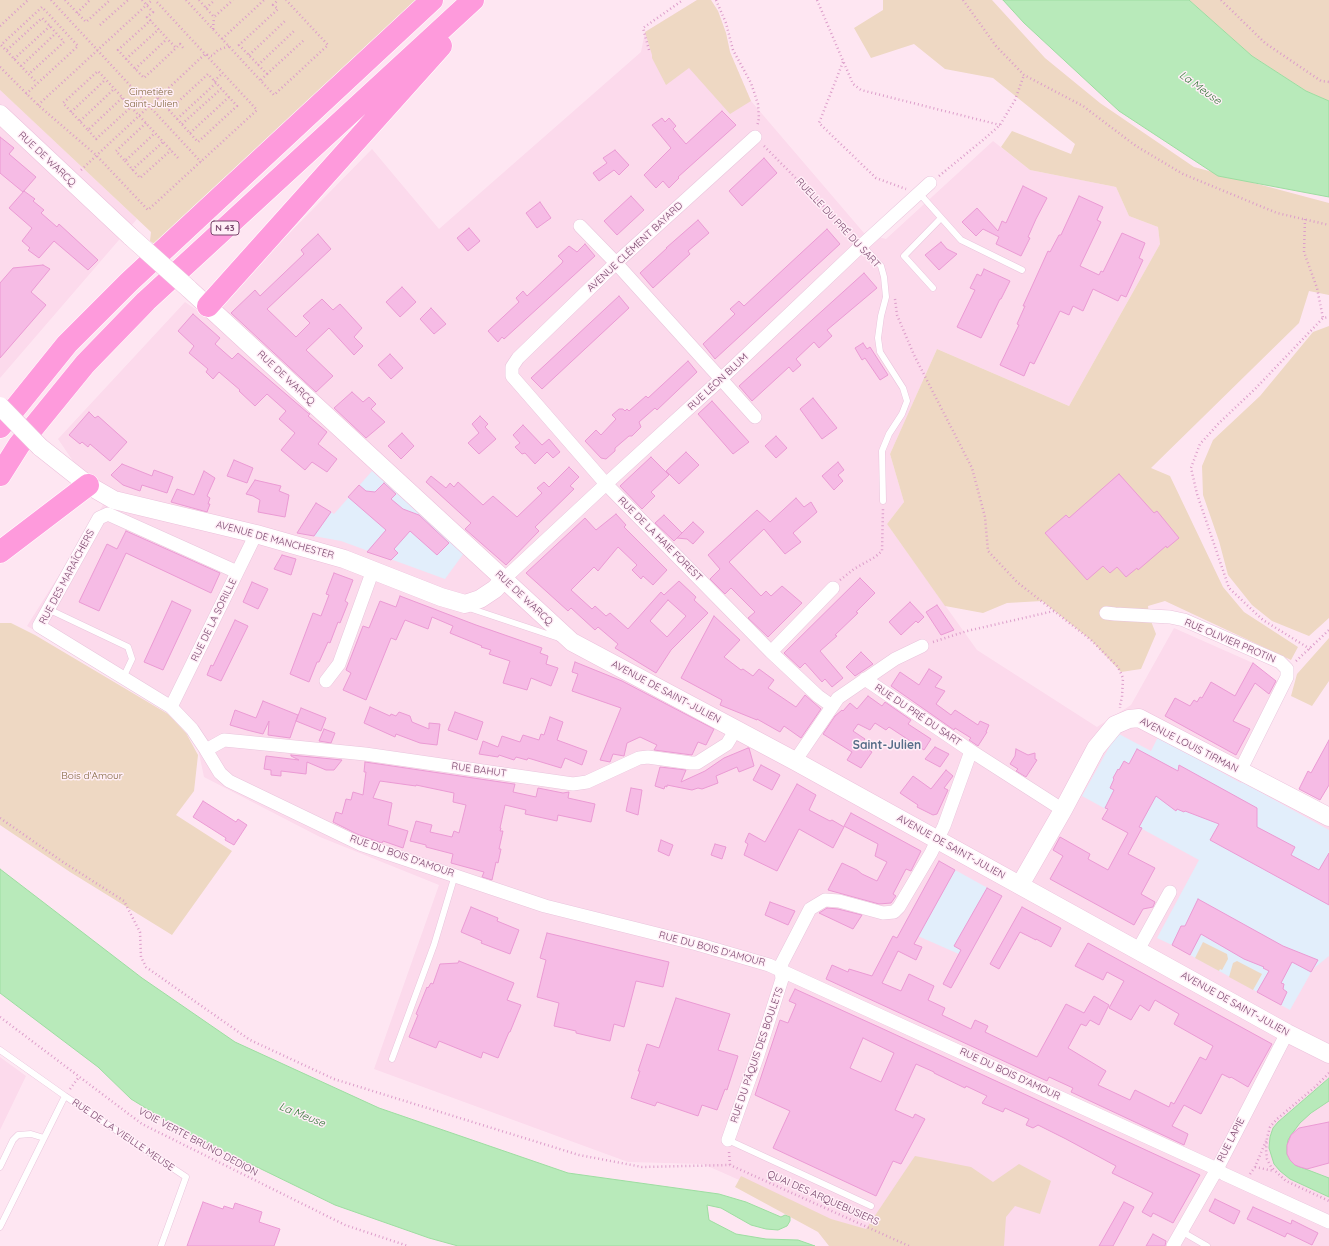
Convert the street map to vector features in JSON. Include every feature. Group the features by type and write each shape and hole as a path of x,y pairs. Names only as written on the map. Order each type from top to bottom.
{"highway":[{"name":"N 43","path":"0,428 67,344 129,282 432,0"},
{"name":"N 43","path":"0,475 19,445 85,364 146,301 473,0"},
{"path":"208,306 483,0"},
{"path":"0,552 88,485"}],"main road":[{"name":"RUE DE WARCQ","path":"0,114 70,181 208,306 572,642"},
{"name":"AVENUE DE MANCHESTER","path":"0,406 40,447 88,485 114,500 256,534 344,559 441,597 465,604"},
{"path":"465,604 480,599 495,589 504,579"},
{"name":"AVENUE DE SAINT-JULIEN","path":"572,642 795,761 1287,1033 1323,1051"},
{"name":"AVENUE LOUIS TIRMAN","path":"1020,885 1063,810 1096,748 1115,725 1129,719 1139,718 1329,818"}],"street":[{"name":"AVENUE CLÉMENT BAYARD","path":"518,358 616,263 755,137"},
{"name":"RUE LÉON BLUM","path":"504,579 722,379 930,182"},
{"path":"580,226 616,263 755,417"},
{"name":"RUE DE LA HAIE FOREST","path":"518,358 512,367 512,376 606,484 771,652 818,696 832,706"},
{"name":"RUE DES MARAÎCHERS","path":"206,750 192,729 171,707 39,626 98,518 108,514 237,572"},
{"name":"RUE DE LA SORILLE","path":"171,707 256,534"},
{"path":"326,681 339,664 373,570"},
{"path":"771,652 833,588"},
{"name":"RUE OLIVIER PROTIN","path":"1106,613 1170,617 1184,620 1280,662 1287,669 1287,677 1240,771"},
{"name":"RUE DU PRÉ DU SART","path":"795,761 838,698 895,659 922,646"},
{"name":"RUE DU PRÉ DU SART","path":"865,679 971,751 1063,810"},
{"name":"RUE BAHUT","path":"206,750 224,740 365,754 573,784 587,782 639,758 648,757 697,763 727,744 736,729"},
{"name":"RUE DU BOIS D'AMOUR","path":"206,750 220,773 230,781 360,844 545,906 697,944 769,965 1329,1222"},
{"path":"937,839 944,826 971,751"},
{"name":"RUE DU PÂQUIS DES BOULETS","path":"728,1140 758,1055 782,979 781,970 784,959 810,909 825,900 839,901 883,913 894,912 899,907 932,853 937,839"},
{"path":"1138,950 1170,892"},
{"name":"RUE LAPIE","path":"1173,1246 1216,1169 1287,1033"}],"lane":[{"path":"919,193 961,240 1022,270"},
{"path":"932,288 904,256 941,218"},
{"name":"RUELLE DU PRÉ DU SART","path":"862,245 881,266 884,277 886,297 881,316 878,338 880,352 903,388 907,401 902,414 889,434 882,451 883,501"},
{"name":"AVENUE DE MANCHESTER","path":"465,604 472,609 572,642"},
{"path":"48,610 128,646 132,659 123,678"},
{"path":"392,1059 434,945 455,875"},
{"name":"RUE DE LA VIEILLE MEUSE","path":"0,1050 65,1096 186,1177 161,1246"},
{"path":"0,1227 65,1096"},
{"path":"0,1167 18,1135 31,1134 44,1138"},
{"path":"728,1140 872,1206"},
{"path":"1181,1231 1207,1246"}],"path":[{"path":"0,26 28,0"},
{"path":"51,0 201,162"},
{"path":"65,0 86,22 110,0"},
{"path":"67,3 70,0"},
{"path":"76,13 90,0"},
{"path":"100,26 128,0"},
{"path":"142,0 153,12 148,17 176,48"},
{"path":"38,105 152,0"},
{"path":"0,67 38,105 96,155 148,210 257,110 155,0"},
{"path":"186,0 274,95 328,45 286,0"},
{"path":"199,0 214,17 214,29"},
{"path":"206,8 215,0"},
{"path":"214,17 233,0"},
{"path":"222,39 264,0"},
{"path":"267,74 239,45 278,9 273,5 278,0"},
{"path":"649,50 642,28 683,0"},
{"path":"716,0 726,23 733,50 751,83 758,104 759,118 755,137"},
{"path":"817,0 853,84 860,90 1000,125"},
{"path":"963,0 996,46 1024,75 1084,106 1136,146 1183,174 1277,213 1329,225"},
{"path":"1221,0 1266,43 1321,81 1329,82"},
{"path":"26,94 78,46 42,7 1,45 37,83"},
{"path":"7,50 42,18 50,26 64,42 29,74"},
{"path":"151,20 118,50 144,78 180,44 184,49"},
{"path":"249,55 286,20"},
{"path":"14,58 50,26"},
{"path":"126,59 159,29"},
{"path":"258,65 295,30"},
{"path":"21,66 56,33"},
{"path":"135,69 168,38"},
{"path":"261,80 304,40"},
{"path":"205,54 212,56 218,50 228,46"},
{"path":"70,181 205,54"},
{"path":"844,62 819,123 876,178 919,193"},
{"path":"131,107 96,139 63,103 98,71 178,158"},
{"path":"177,119 215,82 222,73"},
{"path":"158,98 198,142 237,106 208,74 169,110"},
{"path":"930,182 1000,125 1015,100 1024,75"},
{"path":"71,112 106,80"},
{"path":"182,124 221,88"},
{"path":"80,121 114,89"},
{"path":"190,132 229,97"},
{"path":"88,130 122,98"},
{"path":"146,124 116,151 132,170 140,178 170,150"},
{"path":"125,161 155,133"},
{"name":"RUELLE DU PRÉ DU SART","path":"755,137 862,245"},
{"path":"132,170 163,142"},
{"path":"1306,219 1304,252 1317,288 1323,318"},
{"path":"895,294 897,314 914,355 972,468 986,517 988,551 1017,582 1091,640 1118,667 1123,678 1120,705 1124,721"},
{"path":"1310,649 1263,620 1229,588 1197,494 1191,468 1200,444 1220,422 1255,389 1323,318 1329,317"},
{"path":"833,588 843,577 882,551 883,501"},
{"path":"922,646 942,638 967,631 1055,611"},
{"path":"1287,669 1329,630"},
{"name":"QUAI DES ARQUEBUSIERS","path":"0,818 63,862 124,901 140,932 141,957 146,967 250,1040 334,1080 579,1155 642,1167 730,1165 909,1246"},
{"name":"VOIE VERTE BRUNO DEDION","path":"0,1017 142,1124 345,1225 408,1246"},
{"path":"1244,1183 1255,1167 1270,1127 1329,1073"},
{"path":"65,1096 79,1077"},
{"path":"1267,1138 1267,1159 1271,1167 1286,1181 1329,1201"},
{"path":"1255,1167 1275,1171"}],"shaded area":[{"path":"697,0 711,0 718,11 726,33 730,52 751,101 864,233 886,239 993,141 1030,170 1116,187 1129,216 1158,227 1160,244 1069,406 937,349 890,454 904,502 887,524 977,650 1097,727 1131,705 1174,628 1253,663 1277,682 1239,763 1329,811 1329,1246 889,1246 703,1164 628,1162 374,1069 439,885 320,837 204,777 197,744 166,708 27,626 103,505 58,439 185,302 207,317 372,149 439,229 641,52 645,32"},
{"path":"0,90 137,219 0,378"},
{"path":"372,471 464,553 445,579 341,541 297,533 316,503 334,514"},
{"path":"1117,733 1151,751 1158,737 1329,830 1329,956 1313,969 1290,1010 1157,938 1199,860 1082,796"},
{"path":"939,861 1002,896 968,958 902,929"},
{"path":"0,1057 26,1076 0,1130"}],"green space":[{"name":"Cimetière Saint-Julien","path":"0,0 421,0 156,245 150,241 151,232 0,90"},
{"path":"697,0 711,0 718,11 726,33 730,52 751,101 730,114 689,68 666,85 652,58 645,32"},
{"path":"883,0 992,0 1045,58 1100,103 1194,167 1329,203 1329,295 1309,291 1299,323 1151,468 1170,476 1223,587 1244,612 1298,647 1291,660 1165,601 1148,606 1149,616 1156,634 1141,669 1121,672 1091,640 1042,601 1007,603 983,613 945,606 887,524 904,502 890,454 937,349 1069,406 1160,244 1158,227 1129,216 1116,187 1030,170 1001,147 1012,131 1071,154 1075,144 993,78 945,69 914,44 871,58 854,28 883,10"},
{"path":"1189,0 1329,0 1329,101 1306,91 1252,56"},
{"path":"1329,326 1329,618 1309,636 1272,621 1252,605 1228,575 1219,541 1203,495 1202,466 1213,440 1260,396 1313,332"},
{"name":"Bois d'Amour","path":"0,623 11,623 35,635 168,714 186,733 198,755 194,791 176,815 232,851 172,935 70,872 0,825"},
{"path":"1329,638 1329,681 1312,706 1291,696 1297,674"},
{"path":"1203,942 1227,954 1228,959 1222,970 1220,969 1219,971 1195,958"},
{"path":"1237,961 1262,974 1253,990 1229,977 1233,963"},
{"path":"915,1156 971,1167 993,1182 1019,1164 1051,1181 1040,1214 1015,1206 1006,1217 1004,1246 829,1246 818,1232 735,1187 741,1176 831,1219 866,1229"}],"water":[{"name":"La Meuse","path":"1003,0 1189,0 1252,56 1306,91 1329,101 1329,197 1218,176 1119,111 1024,23"},
{"name":"La Meuse","path":"0,869 142,978 235,1042 379,1108 568,1173 719,1194 746,1202 781,1217 785,1215 790,1217 790,1221 787,1226 778,1230 766,1229 751,1225 721,1208 707,1205 709,1220 736,1234 766,1239 798,1240 815,1246 458,1246 429,1238 335,1205 183,1131 131,1099 98,1067 0,993"},
{"path":"1329,1078 1329,1101 1311,1113 1300,1123 1288,1140 1287,1154 1295,1165 1329,1178 1329,1197 1290,1179 1280,1171 1274,1164 1269,1148 1273,1128 1278,1122"}],"building":[{"path":"722,111 736,125 678,177 679,178 669,188 663,181 656,188 644,175 671,148 652,125 662,118 665,122 669,118 676,126 673,129 686,144"},
{"path":"0,137 14,148 9,154 36,177 23,192 0,173"},
{"path":"615,150 629,165 619,175 614,170 599,181 593,173 607,163 603,158"},
{"path":"764,158 777,173 742,206 729,191"},
{"path":"1023,186 1047,198 1036,219 1028,237 1030,238 1021,256 996,244 999,237 983,229 976,236 962,222 977,208 998,231 1002,221 1006,223"},
{"path":"24,191 35,199 33,201 44,210 41,213 57,227 59,224 98,260 88,270 54,241 39,258 28,250 30,248 22,241 32,228 9,208"},
{"path":"631,196 644,210 617,235 604,221"},
{"path":"1079,196 1103,207 1097,220 1101,222 1080,266 1099,275 1101,271 1103,272 1122,233 1145,243 1139,258 1143,260 1126,297 1121,295 1118,301 1093,289 1083,311 1073,306 1069,315 1060,311 1034,364 1030,362 1024,376 1000,365 1019,325 1017,324 1025,306 1023,306 1048,251 1050,252 1059,235 1061,235"},
{"path":"540,202 551,218 537,228 526,213"},
{"path":"698,220 709,233 688,251 690,254 653,288 640,273"},
{"path":"469,228 480,241 468,251 457,238"},
{"path":"827,229 840,244 715,359 703,344 735,314 730,309 739,301 744,306"},
{"path":"318,234 331,249 267,309 296,337 310,323 303,316 322,299 333,310 340,304 362,328 354,337 363,346 354,355 329,328 306,350 333,376 316,392 231,313 255,290 260,296 304,254 301,250"},
{"path":"941,242 947,249 957,254 939,270 925,255"},
{"path":"585,244 595,256 504,339 502,337 498,342 488,331 519,302 516,298 523,291 527,296 562,263 563,261 558,256 569,246 577,252"},
{"path":"43,265 50,269 31,292 46,305 0,358 0,283 13,268"},
{"path":"984,269 1010,281 981,338 957,327 975,290 970,288 977,274 981,276"},
{"path":"864,273 877,288 827,330 832,336 819,348 814,342 796,359 801,365 793,372 789,367 752,401 739,386"},
{"path":"402,287 416,302 400,317 386,302"},
{"path":"619,296 629,308 542,389 531,378"},
{"path":"431,308 446,324 434,334 420,319"},
{"path":"193,314 220,338 215,344 232,359 238,353 310,414 308,416 327,432 318,444 337,459 327,472 312,462 305,470 281,450 295,433 279,419 286,411 267,394 255,406 239,391 240,390 219,372 213,379 206,372 208,369 189,353 194,346 178,331"},
{"path":"863,343 867,349 870,347 888,375 880,380 865,358 862,360 855,348"},
{"path":"390,354 403,368 391,379 378,365"},
{"path":"688,361 697,372 657,410 655,408 639,422 641,427 632,436 629,436 615,448 615,451 606,459 601,458 585,441 596,430 601,435 616,419 612,415 619,409 623,409 625,411 627,409 629,411 646,396 648,398"},
{"path":"352,392 363,402 369,397 376,404 371,409 385,422 366,438 334,408"},
{"path":"813,398 837,428 822,439 800,409"},
{"path":"712,401 749,442 733,454 698,414"},
{"path":"89,412 95,418 98,416 127,442 110,461 90,444 88,447 82,442 80,444 69,435"},
{"path":"480,416 488,424 485,427 496,439 479,454 468,443 479,433 472,424"},
{"path":"523,425 542,445 549,439 560,452 553,458 547,452 535,464 525,453 522,454 515,447 520,443 513,435"},
{"path":"402,433 414,446 401,459 388,446"},
{"path":"776,436 787,448 776,458 765,446"},
{"path":"686,452 699,465 679,484 666,471"},
{"path":"651,457 669,475 651,492 655,496 642,509 620,486"},
{"path":"234,460 253,468 247,483 227,476"},
{"path":"838,462 844,470 838,475 843,481 834,490 822,476"},
{"path":"122,464 152,476 154,470 173,477 167,493 142,485 140,491 123,485 111,475"},
{"path":"569,467 579,477 570,486 574,489 535,527 539,531 506,565 465,529 471,523 426,482 431,476 446,488 450,483 454,487 458,482 483,505 493,496 517,517 542,493 537,488 544,482 549,487"},
{"path":"204,471 215,478 207,496 210,498 208,504 210,504 207,512 171,502 177,489 194,495"},
{"path":"1119,474 1154,513 1157,511 1179,538 1167,548 1166,546 1138,570 1137,568 1126,577 1117,567 1110,573 1103,566 1087,580 1045,533 1066,515 1069,518"},
{"path":"255,480 281,486 279,491 289,495 285,517 258,512 260,500 246,494"},
{"path":"384,483 396,494 391,499 403,509 419,515 449,543 437,555 410,531 394,549 398,553 391,560 367,552 386,530 348,497 359,485 366,491 375,492"},
{"path":"796,498 804,507 811,502 817,512 793,533 801,542 785,554 764,529 729,562 761,596 766,591 771,596 782,586 802,603 768,637 748,618 755,612 731,588 725,594 710,579 720,569 708,555 757,510 770,522"},
{"path":"316,503 331,512 314,536 297,533"},
{"path":"616,514 626,525 624,527 667,570 653,585 643,576 641,579 632,570 637,565 618,547 598,571 594,567 571,590 592,609 595,606 606,616 610,613 628,629 661,592 664,595 679,581 696,597 694,600 708,613 671,650 656,673 615,648 618,644 598,627 595,630 571,608 568,611 526,573 585,518 596,530","holes":["668,600 686,616 667,637 650,621"]},
{"path":"664,515 682,533 674,541 655,523"},
{"path":"693,522 704,532 693,544 687,539 677,538"},
{"path":"126,531 220,573 211,593 126,553 99,611 79,602 107,544 117,549"},
{"path":"282,555 296,559 291,575 274,569"},
{"path":"334,573 353,580 345,601 348,603 340,623 338,622 330,643 328,642 319,662 317,662 309,682 290,674 313,613 321,616 329,595 326,594"},
{"path":"860,578 875,593 856,612 858,613 835,635 837,636 820,651 843,678 832,687 825,679 822,682 805,663 800,668 784,653"},
{"path":"252,582 268,589 258,609 243,602"},
{"path":"400,596 542,648 540,653 548,656 546,664 558,668 551,686 531,678 527,690 503,683 510,661 489,654 491,650 450,633 453,626 432,617 428,629 405,620 396,640 391,638 366,700 343,690 351,673 346,670 363,626 369,628 380,601 396,607"},
{"path":"172,601 191,610 163,670 144,662"},
{"path":"910,602 924,617 918,623 916,621 901,635 889,622"},
{"path":"937,605 954,630 941,635 926,612"},
{"path":"714,616 740,640 724,657 741,670 743,669 753,676 759,669 774,680 768,688 796,707 805,695 821,709 801,738 784,726 780,732 757,719 720,705 722,700 681,678"},
{"path":"235,620 248,626 221,681 207,675 211,665 213,666"},
{"path":"861,652 873,664 855,676 846,667"},
{"path":"575,662 622,681 714,729 706,745 698,742 692,755 654,750 657,745 640,737 627,743 624,756 613,754 610,762 600,760 621,708 572,691 578,674 572,672"},
{"path":"1253,663 1276,681 1269,694 1255,683 1233,721 1250,729 1236,755 1165,716 1175,698 1190,706 1194,700 1197,702 1200,697 1202,698 1211,682 1235,696"},
{"path":"929,669 942,677 935,687 945,691 936,704 951,715 955,710 978,725 980,721 989,725 987,732 978,746 969,740 971,738 955,728 954,730 891,686 900,672 919,685"},
{"path":"868,696 882,706 885,702 911,720 908,724 931,739 924,750 889,727 886,730 875,723 870,730 858,724 853,731 865,739 861,745 872,752 861,768 847,760 852,752 823,734 835,716 842,710 843,711 850,703 857,709"},
{"path":"263,701 298,715 290,738 268,735 269,721 263,734 230,725 235,710 256,718"},
{"path":"370,707 390,716 391,714 396,716 399,712 410,716 412,722 429,729 429,723 440,724 437,745 420,743 396,734 395,737 364,723"},
{"path":"301,708 326,718 321,731 296,721"},
{"path":"455,712 483,722 477,740 448,730"},
{"path":"550,717 563,722 557,740 587,751 582,765 565,758 561,768 528,758 527,760 516,757 514,760 499,755 498,757 479,754 483,741 498,747 502,736 520,742 523,735 539,740 541,734 544,735"},
{"path":"324,729 335,733 331,743 319,741"},
{"path":"1329,740 1329,785 1320,800 1299,789 1308,771 1311,773"},
{"path":"935,747 949,754 940,767 925,759"},
{"path":"748,748 754,766 739,772 737,767 716,776 718,783 702,789 698,788 692,790 667,785 664,789 655,786 660,767 686,770 681,782 705,771 724,758"},
{"path":"1016,749 1028,755 1035,753 1035,759 1037,760 1026,777 1016,771 1018,769 1010,764 1015,756"},
{"path":"1137,749 1178,771 1179,765 1257,808 1257,827 1295,847 1291,855 1319,870 1329,853 1329,905 1210,840 1219,824 1185,811 1184,812 1177,809 1176,811 1156,796 1139,827 1142,828 1128,854 1155,868 1141,894 1155,902 1153,907 1143,909 1134,925 1050,879 1063,856 1053,850 1060,837 1090,854 1088,859 1108,870 1128,833 1102,819 1108,809 1105,808 1114,790 1110,788 1114,779 1113,778 1124,761 1129,764"},
{"path":"291,755 342,760 334,770 326,770 307,762 306,774 281,771 281,776 271,775 271,770 264,769 266,756 299,760"},
{"path":"365,762 515,784 513,792 536,797 538,788 563,793 569,792 568,798 595,804 591,822 558,815 557,821 525,814 526,810 505,805 500,828 500,831 503,831 499,849 501,849 492,880 482,877 484,872 451,863 453,854 410,841 416,821 432,825 430,832 452,837 454,831 459,833 466,805 453,802 454,793 416,785 380,781 373,798 392,803 388,825 408,831 403,848 383,841 382,843 357,834 333,822 336,812 342,814 346,799 351,800 353,792 363,795 366,772 364,772"},
{"path":"761,765 780,775 772,790 753,780"},
{"path":"946,770 953,776 944,788 948,790 937,814 933,815 917,807 918,805 900,793 913,776 931,789"},
{"path":"797,784 816,795 809,810 844,827 833,848 799,829 777,871 744,855 748,844 745,842 749,833 765,842"},
{"path":"631,788 642,790 638,815 626,811"},
{"path":"203,801 236,822 238,819 247,825 234,845 225,840 226,838 193,817"},
{"path":"851,813 921,851 911,871 906,869 893,894 896,896 891,903 879,904 828,890 842,863 877,881 887,862 875,856 878,844 844,826"},
{"path":"661,840 673,845 669,856 658,851"},
{"path":"715,844 726,847 722,859 711,855"},
{"path":"939,861 955,870 914,944 922,947 916,960 898,951 882,983 901,991 909,974 934,986 928,1000 945,1008 942,1015 971,1029 975,1020 988,1026 985,1032 1037,1057 1066,1004 1084,1013 1094,996 1109,1005 1099,1025 1090,1020 1086,1026 1081,1024 1068,1048 1106,1071 1098,1085 1130,1100 1135,1090 1169,1107 1171,1102 1174,1104 1200,1057 1206,1060 1213,1046 1174,1024 1179,1014 1155,1000 1149,1011 1140,1005 1131,1020 1109,1008 1124,981 1107,972 1103,980 1075,966 1088,943 1272,1044 1248,1087 1231,1077 1230,1078 1222,1074 1201,1114 1184,1105 1172,1126 1188,1134 1184,1145 1071,1092 1073,1088 1049,1077 1047,1081 826,979 832,965 848,972 849,969 872,976 893,936 897,938"},
{"path":"987,888 1002,896 951,988 943,984 961,950 954,946"},
{"path":"1198,899 1283,946 1318,960 1311,972 1292,962 1281,983 1284,984 1283,989 1287,992 1281,1005 1257,992 1269,971 1263,968 1264,967 1244,959 1201,934 1190,955 1172,945 1181,926 1185,926"},
{"path":"770,902 795,911 788,925 765,915"},
{"path":"471,907 498,918 497,921 519,930 510,954 481,943 482,941 461,932"},
{"path":"1022,907 1061,928 1051,947 1020,932 999,969 990,964"},
{"path":"827,908 862,915 853,929 819,913"},
{"path":"547,933 669,962 663,987 636,981 624,1027 614,1024 610,1041 554,1026 559,1003 537,997 546,960 540,958"},
{"path":"459,961 514,983 507,1000 521,1005 498,1058 483,1052 481,1058 439,1041 436,1048 409,1037 418,1015 416,1014 427,987 428,988 431,983 433,984 440,964 458,963"},
{"path":"795,989 1200,1175 1173,1223 1153,1213 1151,1217 1142,1212 1153,1193 1112,1173 1116,1166 1038,1125 1033,1128 1026,1125 1029,1119 1005,1108 1003,1112 982,1103 987,1096 966,1086 965,1088 916,1064 895,1110 913,1118 915,1114 925,1119 901,1164 893,1161 876,1196 773,1148 790,1111 755,1095 780,1020 788,1023 796,1004 789,1001","holes":["863,1038 894,1053 881,1082 850,1068"]},
{"path":"676,998 730,1014 718,1050 738,1056 727,1090 725,1089 717,1110 702,1105 698,1116 657,1102 655,1106 631,1098 647,1044 659,1048"},
{"path":"1329,1122 1329,1163 1307,1169 1295,1165 1287,1154 1287,1145 1291,1135 1299,1128"},
{"path":"1215,1199 1240,1211 1234,1224 1209,1211"},
{"path":"203,1202 223,1209 224,1206 233,1209 235,1203 262,1212 259,1222 280,1229 274,1246 187,1246"},
{"path":"1124,1202 1134,1207 1113,1246 1099,1246"},
{"path":"1253,1207 1291,1224 1292,1220 1318,1233 1312,1245 1287,1233 1285,1237 1247,1219"},
{"path":"1153,1234 1166,1241 1165,1246 1146,1246"}],"district":[{"name":"Saint-Julien","path":"887,745"}]}
